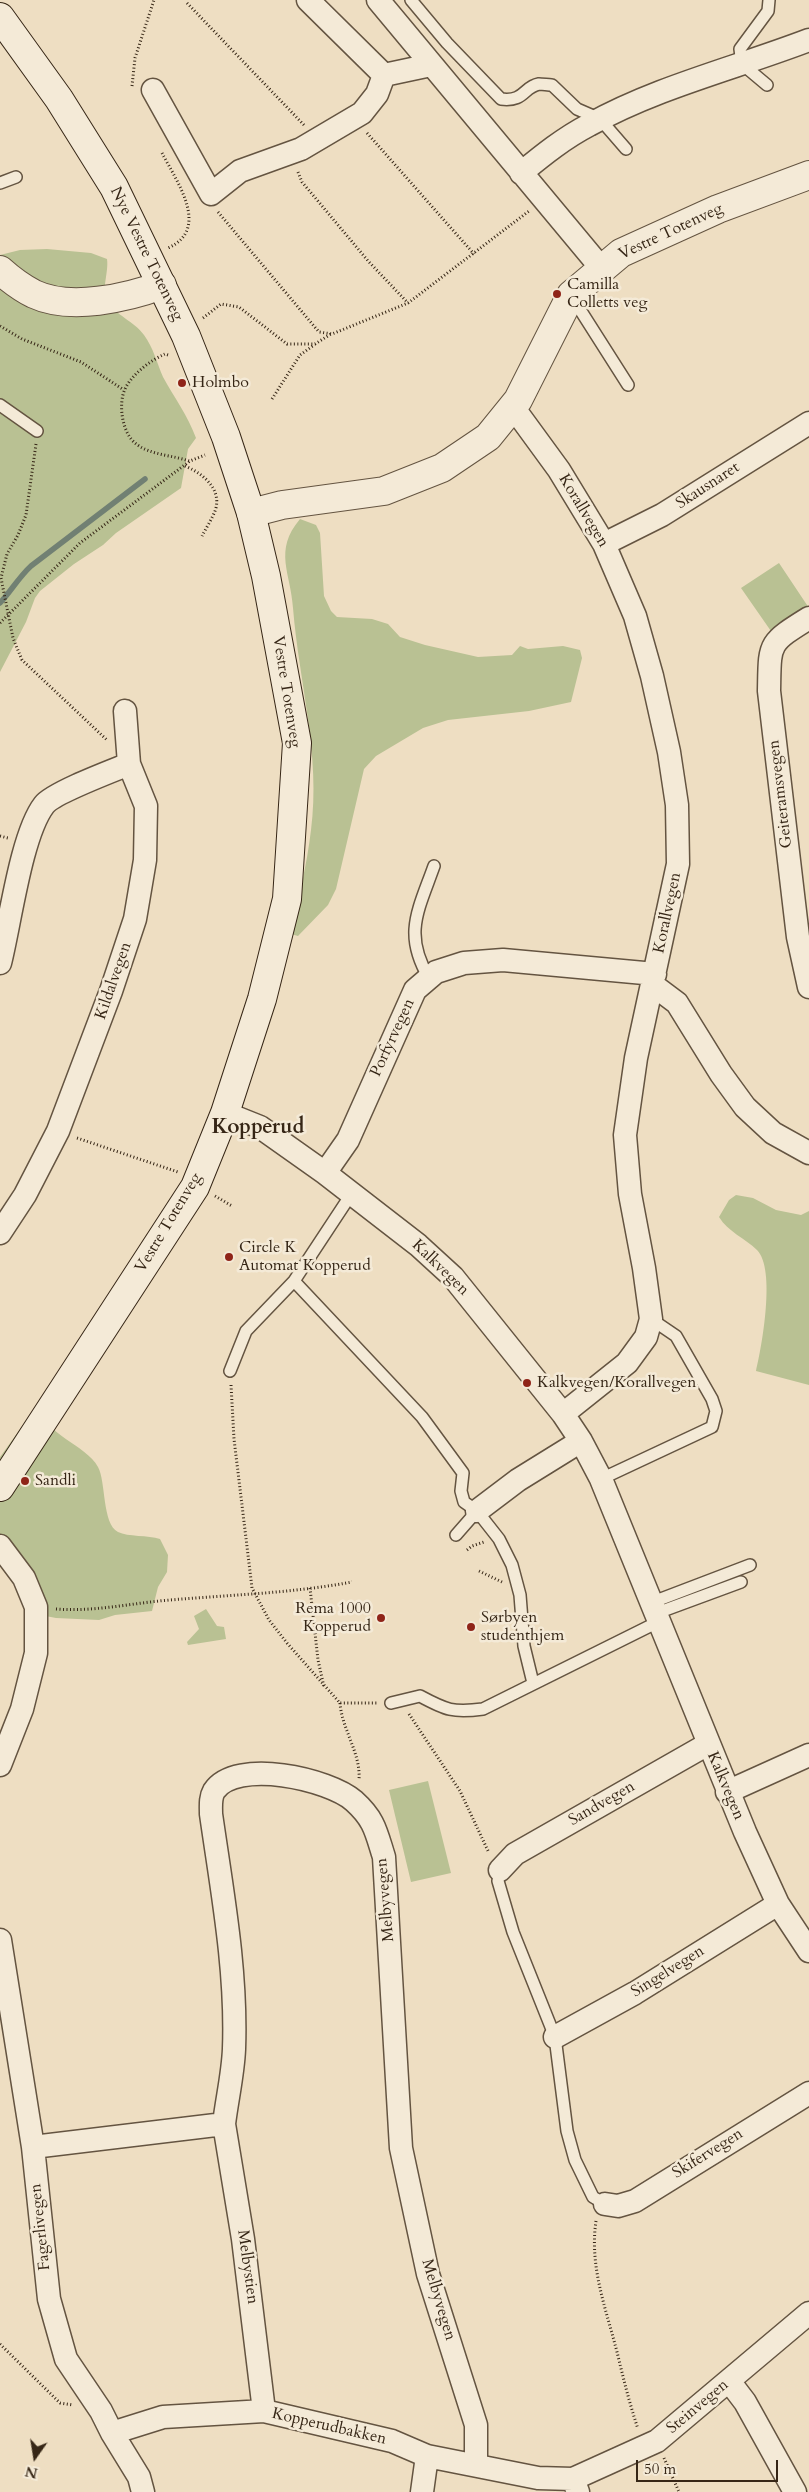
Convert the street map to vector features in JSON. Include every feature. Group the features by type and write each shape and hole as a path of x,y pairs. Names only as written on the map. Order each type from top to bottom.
{"main road":[{"name":"Nye Vestre Totenveg","path":"0,17 59,99 114,187 186,336 226,437 251,513"},
{"name":"Vestre Totenveg","path":"0,1488 204,1189 225,1113 262,999 287,899 297,743 266,576 251,513 282,504 384,491 442,468 488,437 513,407 571,295 621,253 709,213 809,175"},
{"path":"0,270 13,281 36,295 63,301 111,300 136,295 162,285"}],"street":[{"path":"308,0 384,75"},
{"path":"378,0 602,269"},
{"path":"521,173 549,149 600,119 644,99 809,40"},
{"path":"384,75 431,65"},
{"path":"153,90 211,194 240,171 290,153 362,113 377,94 384,75"},
{"name":"Korallvegen","path":"513,407 559,470 604,544 635,616 669,752 677,804 678,864 636,1058 625,1135 630,1194 644,1268 651,1319 646,1337 627,1363 563,1414"},
{"name":"Skausnaret","path":"604,544 662,515 809,423"},
{"name":"Geiteramsvegen","path":"809,618 779,638 770,652 769,690 798,937 809,987"},
{"name":"Kildalvegen","path":"0,1233 24,1195 58,1131 111,991 135,919 145,860 146,806 129,764 125,711"},
{"path":"0,963 30,833 44,804 75,787 129,764"},
{"name":"Porfyrvegen","path":"325,1173 348,1140 415,990 436,972 464,963 503,960 654,979"},
{"path":"654,979 677,1003 721,1074 745,1107 773,1133 809,1153"},
{"name":"Kalkvegen","path":"225,1113 260,1126 352,1193 418,1245 453,1277 563,1414 581,1441 601,1479 657,1612 727,1792 778,1904 809,1951"},
{"path":"477,1511 518,1480 581,1441"},
{"path":"0,1546 24,1578 36,1607 36,1653 22,1709 0,1765"},
{"name":"Sandvegen","path":"500,1870 515,1854 708,1744"},
{"path":"727,1792 809,1755"},
{"name":"Melbyvegen","path":"224,2124 234,2051 234,1998 230,1944 211,1814 212,1797 219,1786 230,1780 257,1774 277,1774 327,1787 353,1800 374,1823 384,1858 401,2148 428,2274 476,2425 476,2464"},
{"name":"Singelvegen","path":"555,2037 636,1993 778,1904"},
{"name":"Fagerlivegen","path":"0,1940 33,2147 49,2299 66,2359 101,2411 139,2477 143,2492"},
{"name":"Skifervegen","path":"605,2204 618,2206 635,2201 809,2093"},
{"path":"33,2147 224,2124"},
{"name":"Melbystien","path":"224,2124 243,2239 264,2411"},
{"name":"Steinvegen","path":"575,2486 657,2441 809,2313"},
{"path":"729,2381 745,2402 795,2492"},
{"name":"Kopperudbakken","path":"112,2433 163,2417 264,2411 392,2441 427,2456 476,2464 575,2486"},
{"path":"422,2492 427,2456"}],"lane":[{"path":"411,0 447,42 501,99 512,100 522,96 538,84 552,85 577,109 600,119 626,149"},
{"path":"766,85 742,64 740,49 768,11 769,0"},
{"path":"0,183 16,176"},
{"path":"571,295 628,385"},
{"path":"0,405 37,431"},
{"path":"429,978 420,963 414,943 416,918 434,866"},
{"path":"230,1372 246,1331 294,1281 352,1193"},
{"path":"294,1281 422,1417 463,1473 461,1491 464,1502 477,1511 499,1539 512,1565 517,1586 524,1646 533,1683"},
{"path":"601,1479 712,1427 715,1420 716,1411 712,1399 676,1336 651,1319"},
{"path":"456,1535 477,1511"},
{"path":"391,1703 420,1696 445,1710 467,1711 483,1709 533,1683 700,1586 750,1565"},
{"path":"657,1612 741,1582"},
{"path":"500,1870 498,1881 513,1932 555,2037 566,2123 575,2160 593,2197 605,2204"}],"path":[{"path":"187,3 317,139"},
{"path":"354,118 474,254"},
{"path":"290,153 302,182 369,262 408,303"},
{"path":"211,194 217,211 319,332 332,334"},
{"path":"272,399 300,356 315,344 332,334 408,303 544,200"},
{"path":"202,318 221,304 239,307 287,344 315,344"},
{"path":"0,326 22,339 81,362 124,390"},
{"path":"172,361 167,354 158,357 135,376 124,390 124,424 134,442 142,448 190,461"},
{"path":"37,431 26,515 3,568 2,590 10,614 13,638 22,660 42,682 86,718 129,764"},
{"path":"0,623 80,543 190,461 206,455"},
{"path":"184,466 204,476 212,485 216,497 216,511 202,536"},
{"path":"58,1131 178,1171 232,1206"},
{"path":"230,1372 234,1439 252,1588 269,1620 340,1704 341,1719 356,1754 360,1770 353,1800"},
{"path":"479,1571 505,1583 517,1586"},
{"path":"36,1607 81,1610 165,1600 310,1588 352,1582"},
{"path":"310,1588 318,1660 324,1687"},
{"path":"340,1704 391,1703 410,1715 460,1791 484,1844 500,1870"},
{"path":"594,2237 600,2292 618,2355 625,2390 638,2431 657,2441 679,2492"},
{"path":"0,2344 60,2403 101,2411"}],"green space":[{"path":"47,249 91,253 107,259 105,297 110,306 140,330 147,340 163,377 185,414 196,438 188,449 181,488 116,533 103,545 74,564 40,591 0,672 0,255 20,250"},
{"path":"300,519 316,525 320,533 324,596 331,611 337,617 372,619 388,624 400,637 425,645 478,657 512,655 520,646 528,649 563,646 580,650 582,658 571,702 529,711 448,720 423,728 376,756 364,769 336,889 328,905 298,936 291,934 311,830 313,774 308,719 285,552 287,541"},
{"path":"779,563 809,608 773,634 741,588"},
{"path":"736,1195 753,1198 776,1210 801,1215 809,1211 809,1385 756,1371 766,1308 766,1273 763,1260 757,1250 727,1227 719,1217 729,1200"},
{"path":"39,1403 42,1414 48,1424 84,1452 98,1467 109,1520 113,1527 122,1534 160,1539 168,1555 167,1572 158,1587 152,1611 115,1615 99,1620 56,1618 30,1613 23,1607 24,1589 0,1563 0,1457"},
{"path":"206,1609 217,1626 224,1627 226,1639 188,1645 187,1642 199,1629 194,1616"},
{"path":"428,1781 451,1873 411,1882 389,1790"}],"waterway":[{"path":"0,603 31,566 145,479"}],"place":[{"name":"Camilla Colletts veg","path":"557,294"},
{"name":"Holmbo","path":"182,383"},
{"name":"Circle K Automat Kopperud","path":"229,1257"},
{"name":"Kalkvegen/Korallvegen","path":"527,1383"},
{"name":"Sandli","path":"25,1481"},
{"name":"Rema 1000 Kopperud","path":"381,1618"},
{"name":"Sørbyen studenthjem","path":"471,1627"}],"district":[{"name":"Kopperud","path":"258,1128"}]}
